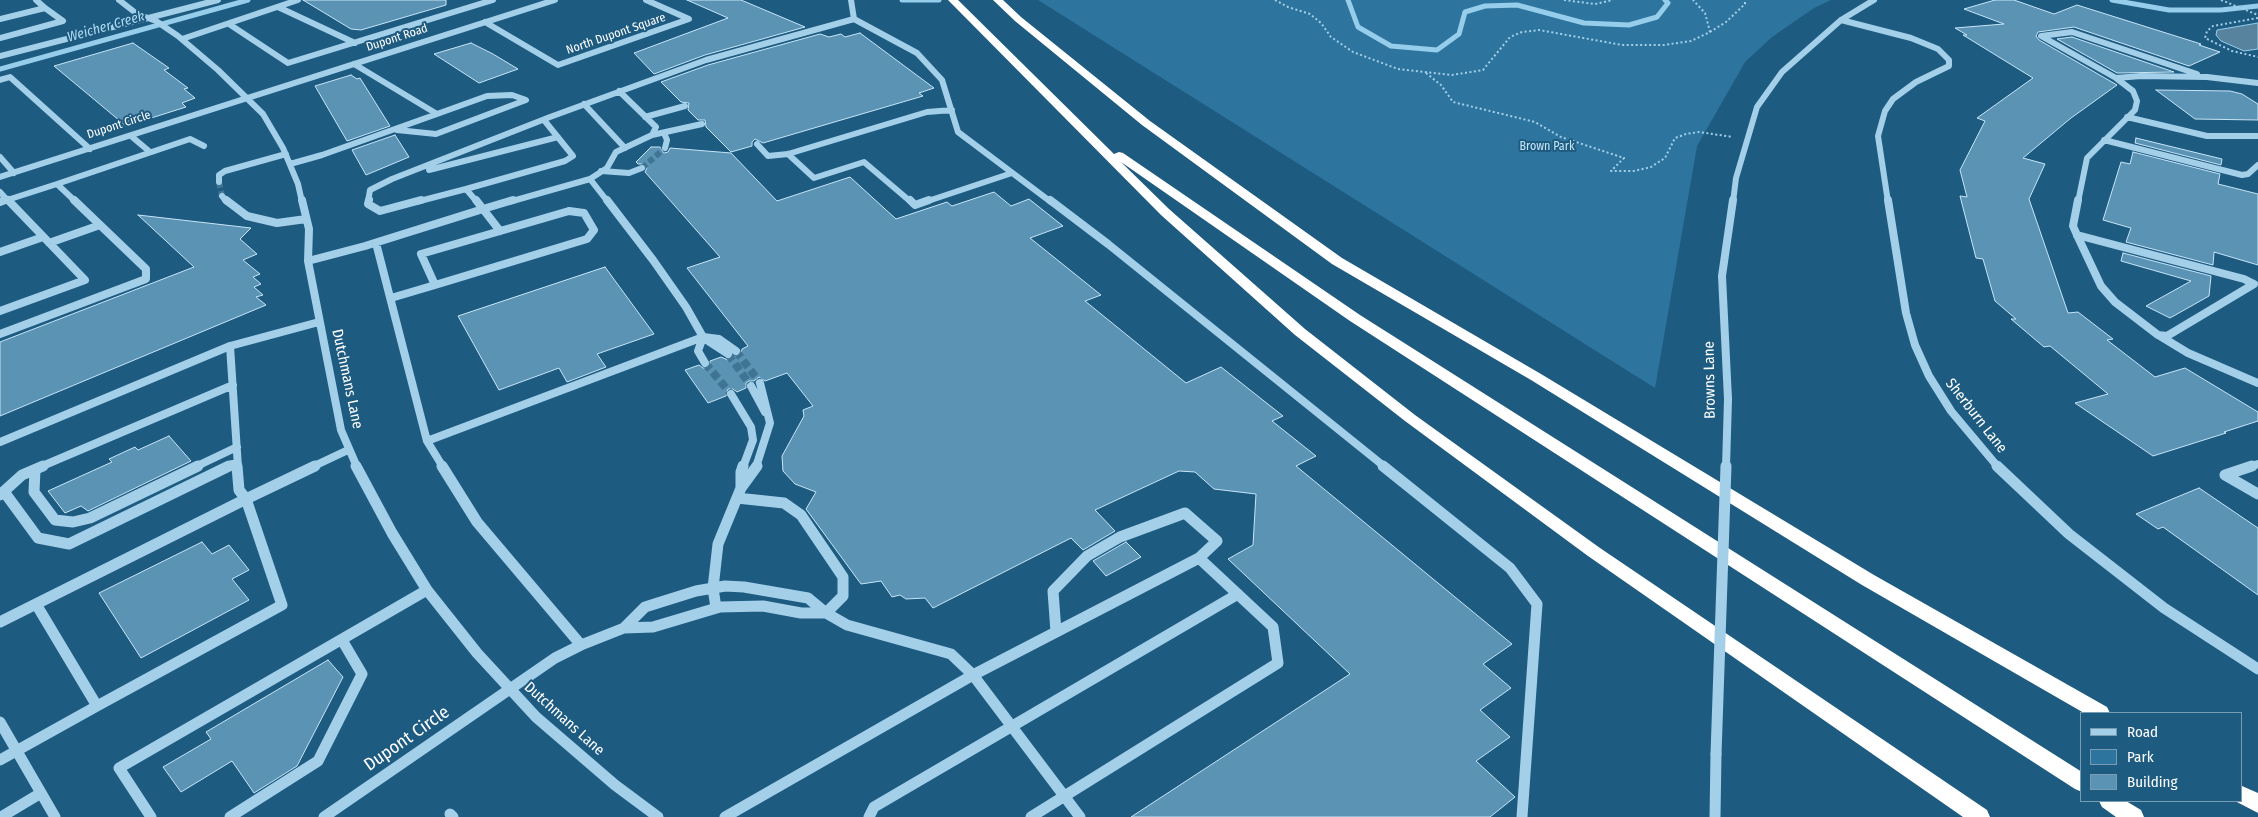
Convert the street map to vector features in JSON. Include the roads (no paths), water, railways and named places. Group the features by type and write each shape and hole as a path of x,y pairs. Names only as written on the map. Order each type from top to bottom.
{"highway":[{"path":"953,0 1165,212 1293,325 1410,418 1594,552 1980,817"},
{"path":"998,0 1012,14 1146,123 1337,261 1536,377 1868,580 2098,712"},
{"path":"1083,129 1182,200 1363,323 2080,782"},
{"path":"2243,796 2258,804"},
{"path":"2111,802 2134,817"}],"street":[{"path":"0,38 63,21 36,0"},
{"name":"Dutchmans Lane","path":"119,0 138,14 156,21 182,39 247,98 263,114 286,154 298,184 309,229 308,261 340,430 348,450 392,532 427,590 508,689 536,717 658,817"},
{"path":"0,56 206,1 218,0"},
{"path":"182,39 298,0"},
{"path":"229,24 288,63 493,0"},
{"name":"Dupont Road","path":"247,98 555,0"},
{"name":"North Dupont Square","path":"485,22 558,65 688,19 646,0"},
{"path":"851,0 854,15"},
{"name":"Browns Lane","path":"1715,817 1728,399 1722,276 1736,178 1757,107 1782,72 1841,20 1874,0"},
{"path":"278,7 355,43"},
{"path":"0,19 45,8"},
{"path":"544,120 573,156 565,161 380,211 368,204 370,190 392,179 584,104 706,60 854,15 917,52 942,80 958,132 1108,244 1510,568 1537,604 1522,817"},
{"name":"Sherburn Lane","path":"1841,20 1911,38 1938,49 1949,60 1949,66 1916,82 1893,99 1885,111 1878,136 1906,313 1915,345 1928,376 1951,411 1993,462 2069,534 2164,608 2258,670"},
{"path":"2207,77 2072,32 2041,36 2116,78 2132,91 2137,101 2135,110 2087,158 2073,226 2101,286 2115,302 2158,335 2188,353 2258,383"},
{"path":"354,64 438,114"},
{"path":"2116,78 2141,76 2207,77 2258,83"},
{"path":"0,80 10,77 90,149"},
{"path":"619,91 656,127 652,135"},
{"path":"290,164 322,155 394,129 438,114 487,96 512,95 526,100 436,134 394,129"},
{"name":"Dupont Circle","path":"0,177 247,98"},
{"path":"584,104 625,148"},
{"path":"646,117 685,106"},
{"path":"757,144 768,156 788,154 927,112 952,110"},
{"path":"2127,117 2207,136 2258,136"},
{"path":"308,261 376,243 483,209 590,179 607,168 616,152 652,135 702,124"},
{"path":"664,133 667,140 665,148"},
{"path":"131,136 150,152"},
{"path":"392,179 558,137"},
{"path":"3,201 190,139 204,146"},
{"path":"2104,140 2242,174 2248,174 2258,166"},
{"path":"218,182 220,175 225,171 286,154"},
{"path":"788,154 814,178 864,162 915,205 1012,173"},
{"path":"0,157 14,173"},
{"path":"601,171 629,173 642,168"},
{"path":"590,179 653,260 686,307 703,337 728,354"},
{"path":"0,334 146,279 146,269 57,184"},
{"path":"466,189 500,231"},
{"path":"0,192 3,201 46,240 85,280 0,311"},
{"path":"222,196 230,205 247,216 276,223 306,220"},
{"path":"391,298 435,285 587,239 594,230 584,213 569,211 421,254 435,285"},
{"path":"0,252 100,224"},
{"path":"2077,235 2244,279 2254,284 2167,336 2158,335"},
{"path":"376,243 427,441 477,522 582,645"},
{"path":"0,442 230,346 319,322"},
{"path":"703,337 698,350 706,363"},
{"path":"427,441 703,337 719,339 736,351"},
{"path":"0,760 282,604 246,499 239,490 230,346"},
{"path":"716,608 714,588 718,544 739,493 756,468 770,423 760,382"},
{"path":"233,385 22,475 2,494 38,538 69,544 237,462"},
{"path":"751,386 770,423"},
{"path":"731,394 751,427 752,434 752,440 741,472 739,493"},
{"path":"35,470 34,492 56,520 73,522 90,518 237,447"},
{"path":"0,622 348,450"},
{"path":"2258,464 2225,475 2258,494"},
{"path":"624,628 653,627 716,608 763,606 801,612 826,613 843,596 843,576 801,515 784,503 739,493"},
{"path":"725,817 973,675 1199,558 1218,541 1185,513 1120,537 1087,556 1053,591 1056,632"},
{"path":"1031,817 1278,663 1273,627 1199,558"},
{"path":"624,628 645,606 696,591 744,587 808,598 826,613 847,625 951,654 973,675 1080,817"},
{"path":"150,817 119,768 427,590"},
{"path":"869,817 874,807 1013,728 1238,594"},
{"path":"36,604 97,706"},
{"name":"Dupont Circle","path":"324,817 555,658 624,628"},
{"path":"230,817 318,761 362,674 342,640"},
{"path":"0,722 15,751 55,817"},
{"path":"1,817 41,793"}],"waterway":[{"name":"Weicher Creek","path":"0,69 248,0"},
{"path":"902,0 939,0"},
{"path":"1348,0 1358,27 1391,46 1437,50 1459,34 1465,12 1485,6 1517,5 1584,23 1629,25 1657,17 1668,3 1665,0"},
{"path":"2112,0 2169,10 2221,10 2258,6"}],"tunnel":[{"path":"642,168 665,148"},
{"path":"219,182 222,196"},
{"path":"736,351 760,383"},
{"path":"728,354 751,386"},
{"path":"705,363 731,394"}],"park label":[{"name":"Brown Park","path":"1547,147"}]}
